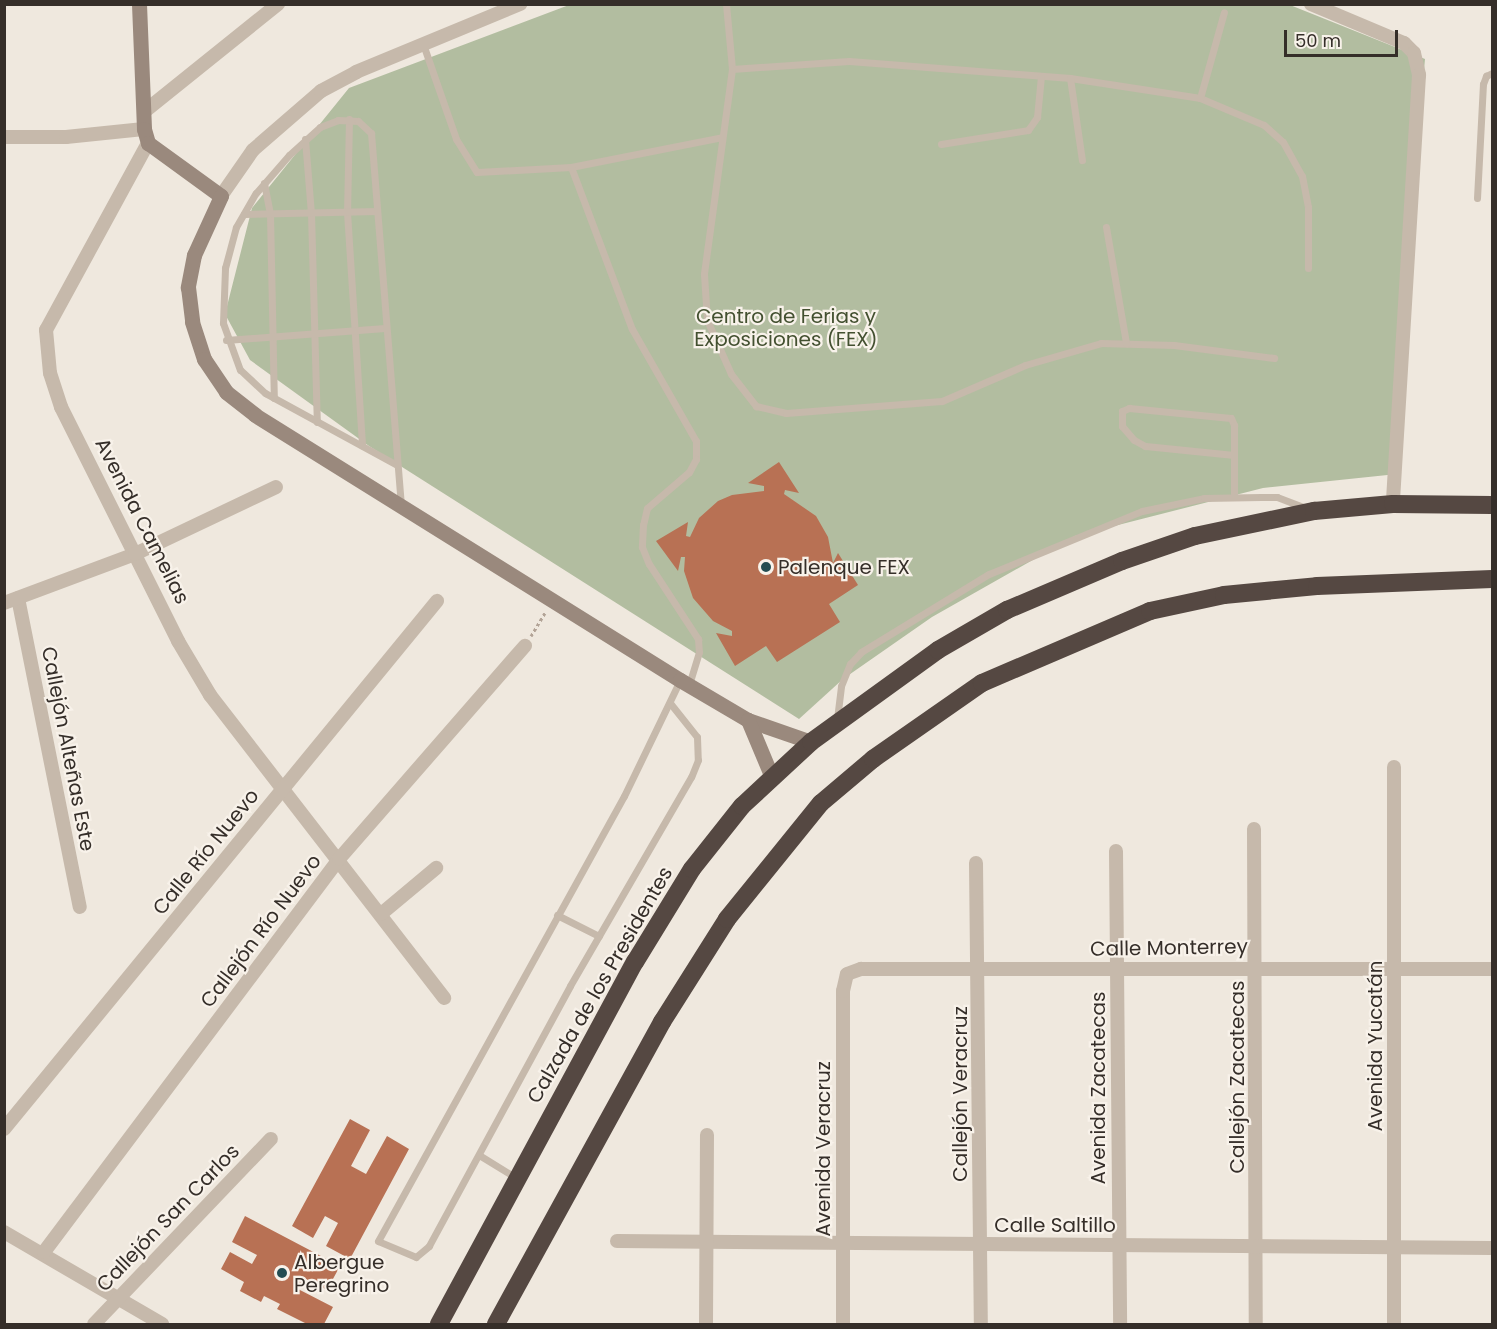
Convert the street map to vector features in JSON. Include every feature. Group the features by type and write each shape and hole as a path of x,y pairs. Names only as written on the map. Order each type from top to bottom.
{"highway":[{"name":"Calzada de los Presidentes","path":"439,1324 635,962 692,869 771,776 811,742 938,650 1006,610 1122,561 1195,536 1314,511 1393,504 1492,505"},
{"path":"496,1324 662,1022 727,919 821,803 873,759 982,682 1150,611 1224,595 1317,586 1492,579"}],"street":[{"name":"Avenida Camelias","path":"139,4 146,136 46,330 50,373 61,407 135,554 210,695 339,859 444,998"},
{"path":"145,111 278,4"},
{"path":"520,4 423,44 321,91 253,150 221,196 194,255 188,287 192,322 204,359 226,392 255,415 685,683 748,720 811,742"},
{"path":"1311,4 1404,43 1414,53 1419,75 1393,504"},
{"path":"4,137 146,136 221,196"},
{"path":"11,600 135,554 276,487"},
{"name":"Callejón Alteñas Este","path":"11,600 80,907"},
{"name":"Calle Río Nuevo","path":"4,1129 437,601"},
{"name":"Callejón Río Nuevo","path":"44,1252 339,859 525,646"},
{"path":"748,720 771,776"},
{"name":"Avenida Yucatán","path":"1394,767 1394,1324"},
{"name":"Callejón Zacatecas","path":"1254,829 1257,966 1256,1324"},
{"name":"Avenida Zacatecas","path":"1116,851 1120,1324"},
{"name":"Callejón Veracruz","path":"975,863 980,969 981,1324"},
{"path":"381,914 436,868"},
{"name":"Calle Monterrey","path":"847,974 861,969 1257,966 1492,969"},
{"name":"Avenida Veracruz","path":"843,1324 843,991 847,974"},
{"path":"706,1324 707,1135"},
{"name":"Callejón San Carlos","path":"94,1324 270,1139"},
{"path":"4,1232 44,1252 162,1324"},
{"name":"Calle Saltillo","path":"616,1241 1492,1248"}],"lane":[{"path":"726,4 732,69 704,274 707,320 731,375 756,406 786,413 942,400 1051,356 1101,343 1174,345 1274,358"},
{"path":"1200,98 1224,12"},
{"path":"423,44 456,140 473,169 483,173 571,167 722,138"},
{"path":"732,69 849,61 1070,78 1200,98 1264,125 1283,142 1302,176 1308,207 1308,268"},
{"path":"1477,198 1483,84 1486,76 1492,73"},
{"path":"941,144 1028,130 1037,117 1041,76"},
{"path":"1070,78 1082,160"},
{"path":"349,119 347,212 362,446"},
{"path":"397,465 274,398 240,370 226,340 221,302 225,268 244,214 264,183 305,139 320,127 349,119 365,125 371,133 401,507"},
{"path":"305,139 311,213 317,422"},
{"path":"571,167 632,329 696,441 696,459 689,472 647,508 643,525 642,547 649,564 698,639 699,652 685,683 670,703 624,796 378,1241 416,1257 423,1253 698,760 698,737 670,703"},
{"path":"264,183 270,214 274,398"},
{"path":"244,214 377,211"},
{"path":"1106,227 1126,344"},
{"path":"226,340 385,328"},
{"path":"1234,455 1145,446 1134,440 1122,426 1122,411 1130,408 1227,416 1234,425 1234,455 1234,497"},
{"path":"837,722 841,686 850,664 861,652 989,574 1142,511 1204,498 1277,497 1314,511"},
{"path":"557,915 599,936"},
{"path":"479,1155 518,1179"}],"path":[{"path":"525,646 552,601"}],"green space":[{"name":"Centro de Ferias y Exposiciones (FEX)","path":"569,5 1290,5 1425,59 1413,189 1397,474 1263,488 1075,536 932,617 843,679 799,719 369,446 250,360 225,314 252,208 349,88"}],"building":[{"name":"Palenque FEX","path":"779,462 799,493 785,490 784,494 816,516 828,537 833,563 838,553 858,585 829,604 840,622 777,662 766,646 735,666 716,633 732,636 732,631 713,621 693,598 684,571 685,557 681,557 678,571 656,541 688,522 686,536 690,537 699,518 718,501 732,495 764,491 764,486 748,483"},
{"path":"350,1119 370,1130 351,1166 366,1174 387,1136 409,1149 350,1259 326,1246 338,1223 325,1216 313,1238 292,1226"},
{"name":"Albergue Peregrino","path":"245,1216 340,1266 327,1290 304,1278 298,1289 333,1307 324,1324 307,1324 277,1309 280,1304 264,1296 261,1302 240,1291 244,1282 221,1269 230,1252 252,1264 257,1255 232,1242"}],"place":[{"name":"Palenque FEX","path":"766,567"},
{"name":"Albergue Peregrino","path":"282,1273"}]}
